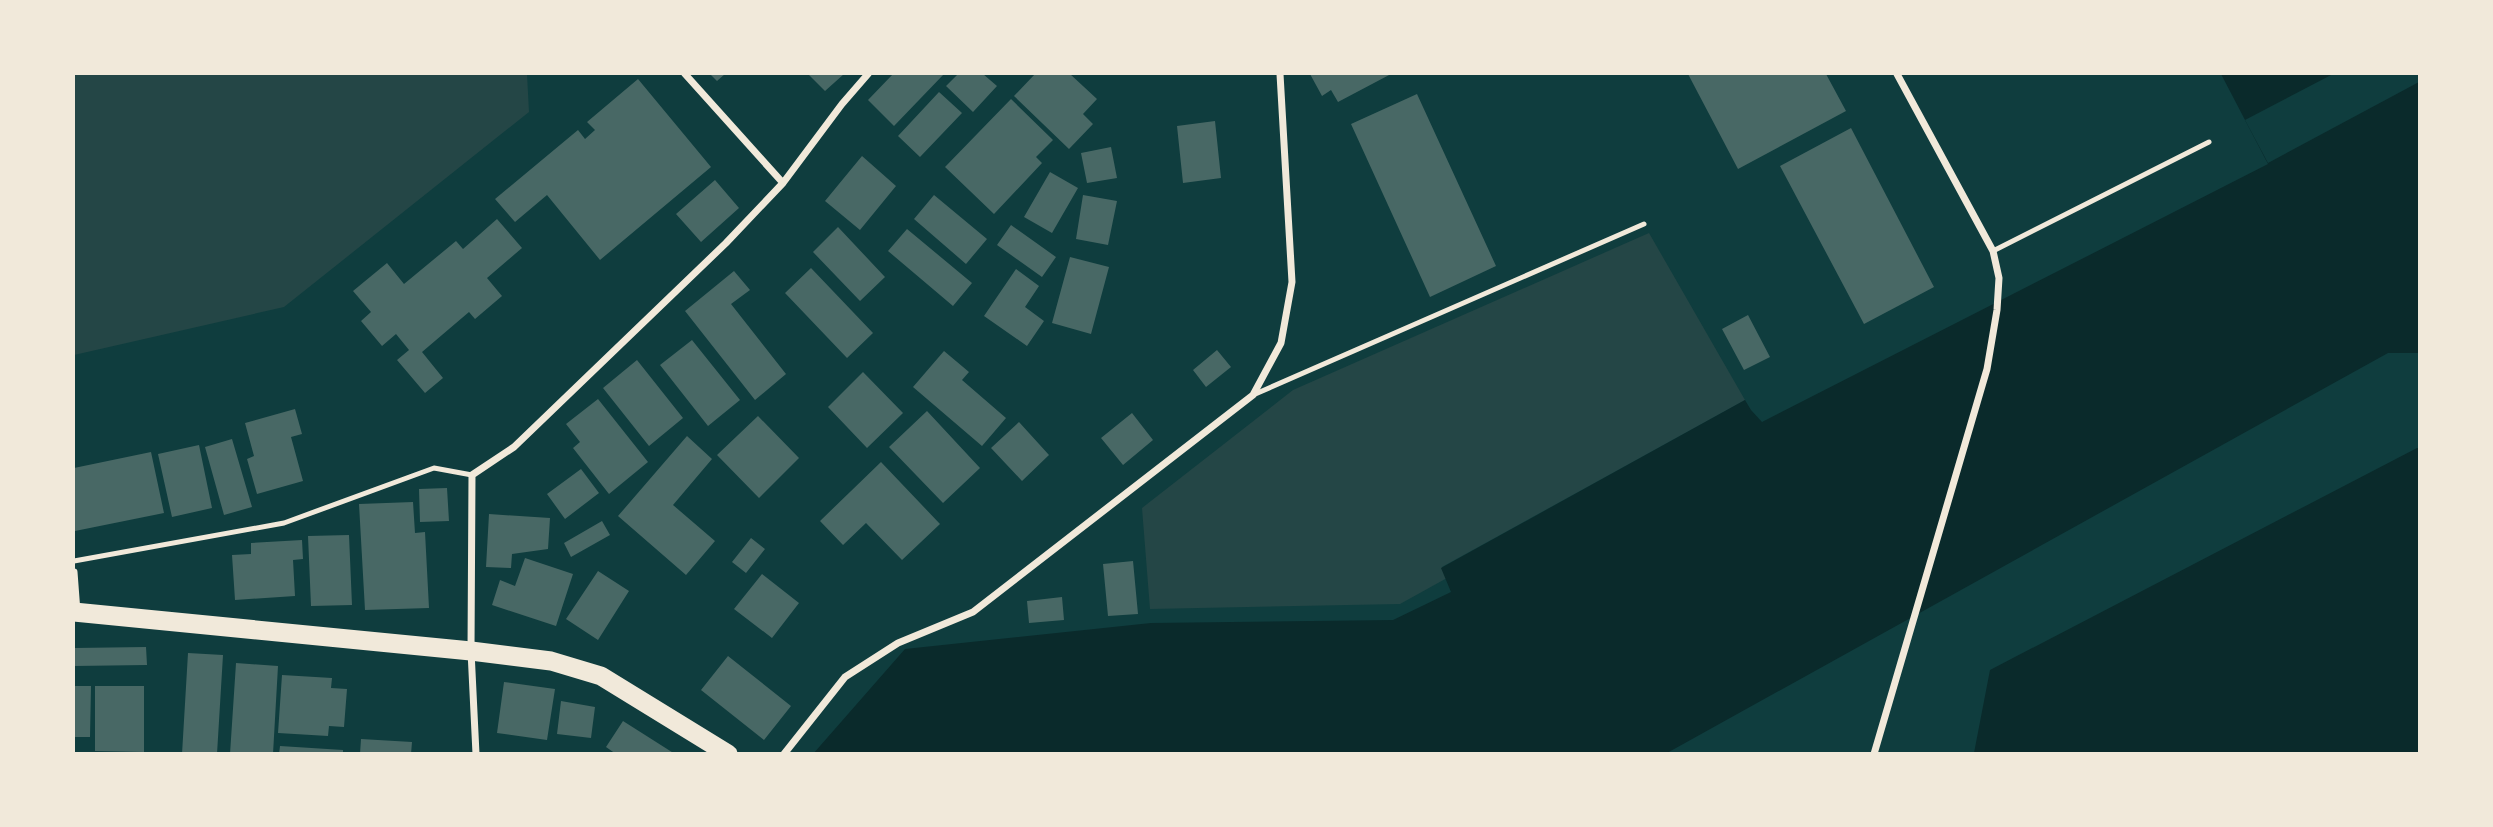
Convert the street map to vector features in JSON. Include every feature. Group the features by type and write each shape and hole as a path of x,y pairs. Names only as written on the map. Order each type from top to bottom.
{"highway":[{"path":"75,612 471,651 551,662 601,676 728,754"}],"street":[{"path":"685,74 783,183"},
{"path":"476,754 471,651 472,475 514,447 726,243 783,183 868,74"},
{"path":"784,754 845,677 898,643 973,612 1254,395 1281,342 1292,282 1280,74"},
{"path":"1874,754 1987,369 1997,310 1999,278 1993,251 1897,74"},
{"path":"74,572 75,612"}],"lane":[{"path":"1993,251 2209,142"},
{"path":"1254,395 1644,224"},
{"path":"74,561 284,523 434,468 472,475"}],"shaded area":[{"path":"74,74 527,74 529,112 284,307 74,355"},
{"path":"2221,74 2419,74 2419,353 2388,353 1667,753 813,754 905,649 1151,623 1393,620 1451,592 1441,568 1745,400 1762,422 2268,164"},
{"path":"1649,233 1745,400 1442,567 1447,578 1400,604 1150,609 1142,508 1293,390"},
{"path":"2420,448 2419,753 1974,753 1990,670"}],"pier":[{"path":"2333,74 2419,74 2419,82 2268,163 2245,120"}],"building":[{"path":"710,74 725,74 717,81"},
{"path":"808,74 844,74 825,91"},
{"path":"893,74 944,74 894,126 868,100"},
{"path":"958,74 983,74 997,86 973,112 946,86"},
{"path":"1035,74 1070,74 1097,99 1083,114 1093,124 1069,149 1014,96"},
{"path":"1310,74 1391,74 1338,102 1331,90 1322,96"},
{"path":"1688,74 1826,74 1846,111 1738,169"},
{"path":"638,79 711,167 600,260 547,195 515,222 495,199 578,130 585,139 595,130 587,122"},
{"path":"939,92 962,113 920,157 898,136"},
{"path":"1417,94 1496,266 1430,297 1351,124"},
{"path":"1011,99 1053,140 1036,157 1042,163 994,214 945,167"},
{"path":"1215,121 1221,178 1183,183 1177,126"},
{"path":"1851,128 1934,287 1864,324 1780,166"},
{"path":"1111,147 1117,178 1087,183 1081,153"},
{"path":"862,156 896,186 860,230 825,201"},
{"path":"1050,172 1078,188 1052,233 1024,217"},
{"path":"715,180 739,208 701,242 676,214"},
{"path":"934,195 987,239 966,264 914,219"},
{"path":"1083,195 1117,201 1108,245 1076,239"},
{"path":"497,219 522,248 487,278 502,296 475,319 469,312 422,352 443,378 425,393 397,360 409,350 396,334 382,346 361,321 371,312 353,291 387,263 404,284 456,241 463,249"},
{"path":"1011,225 1056,257 1042,277 997,245"},
{"path":"838,227 885,277 860,301 813,252"},
{"path":"907,229 972,283 953,306 888,251"},
{"path":"1070,257 1109,267 1091,334 1052,323"},
{"path":"811,268 873,333 847,358 785,293"},
{"path":"1016,269 1039,286 1025,307 1044,321 1027,346 984,316"},
{"path":"734,271 750,290 731,304 786,374 755,400 685,311"},
{"path":"1748,315 1770,357 1744,370 1722,329"},
{"path":"692,340 740,400 708,426 660,365"},
{"path":"1217,350 1231,367 1206,387 1193,370"},
{"path":"944,351 969,372 962,380 1006,418 982,446 913,387"},
{"path":"637,360 683,418 649,446 603,388"},
{"path":"863,372 903,413 867,448 828,407"},
{"path":"598,399 648,462 609,494 573,448 580,442 566,424"},
{"path":"295,409 302,434 291,437 303,481 257,494 247,459 254,456 245,423"},
{"path":"927,411 980,468 943,503 889,447"},
{"path":"1132,413 1153,440 1123,465 1101,438"},
{"path":"758,416 799,458 759,498 717,455"},
{"path":"1019,422 1049,455 1022,481 991,448"},
{"path":"687,436 712,459 673,505 715,541 686,575 618,516"},
{"path":"232,439 252,507 224,515 205,447"},
{"path":"199,445 212,508 172,517 158,454"},
{"path":"151,452 164,513 75,531 74,468"},
{"path":"881,462 940,524 902,560 866,523 843,545 820,521"},
{"path":"581,469 599,493 565,519 547,494"},
{"path":"447,488 449,521 420,522 419,489"},
{"path":"413,502 415,533 425,532 429,608 365,610 359,504"},
{"path":"489,514 550,518 548,549 512,554 511,568 486,567"},
{"path":"602,521 610,535 571,557 564,543"},
{"path":"349,535 352,605 311,606 308,536"},
{"path":"751,538 765,549 746,573 732,562"},
{"path":"302,540 303,559 293,560 295,596 235,600 232,555 251,554 251,543"},
{"path":"525,558 573,574 556,626 492,605 500,580 515,586"},
{"path":"1133,561 1138,614 1108,616 1103,564"},
{"path":"598,571 629,591 598,640 566,619"},
{"path":"762,574 799,603 772,638 734,609"},
{"path":"1062,597 1064,620 1029,623 1027,601"},
{"path":"146,647 147,665 74,666 74,648"},
{"path":"188,653 223,655 217,754 182,754"},
{"path":"728,656 791,706 764,740 701,690"},
{"path":"236,663 278,666 273,754 230,754"},
{"path":"282,675 332,678 331,688 347,689 344,727 329,726 328,736 278,733"},
{"path":"504,682 555,689 547,740 497,733"},
{"path":"74,686 91,686 90,737 74,737"},
{"path":"95,686 144,686 144,752 95,751"},
{"path":"561,701 595,707 591,738 557,734"},
{"path":"623,721 675,754 616,754 606,747"},
{"path":"361,739 412,742 411,754 360,754"},
{"path":"280,746 343,750 343,754 279,754"}]}
